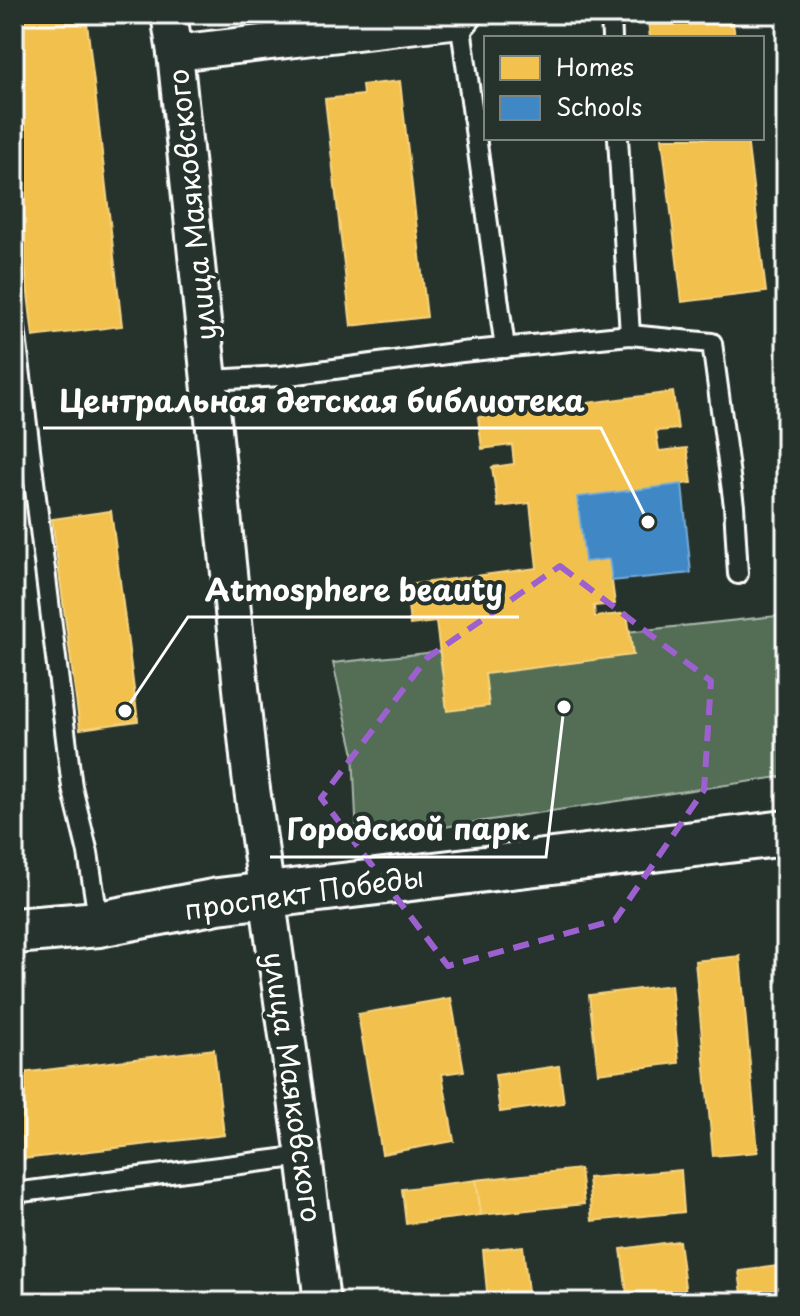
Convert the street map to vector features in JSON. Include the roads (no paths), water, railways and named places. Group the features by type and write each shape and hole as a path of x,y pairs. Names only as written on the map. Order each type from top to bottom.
{"street":[{"name":"улица Маяковского","path":"169,14 250,775 322,1302"},
{"path":"175,53 462,17"},
{"name":"проспект Победы","path":"14,931 99,924 218,901 786,833"}],"lane":[{"path":"611,14 612,36"},
{"path":"462,17 505,348"},
{"path":"618,140 630,335"},
{"path":"14,320 72,787 88,853 99,924"},
{"path":"210,380 282,376 630,335 712,343 734,506 738,574"},
{"path":"14,1193 304,1156"}],"place":[{"name":"Центральная детская библиотека","path":"648,522"},
{"name":"Городской парк","path":"564,707"},
{"name":"Atmosphere beauty","path":"125,711"}]}
